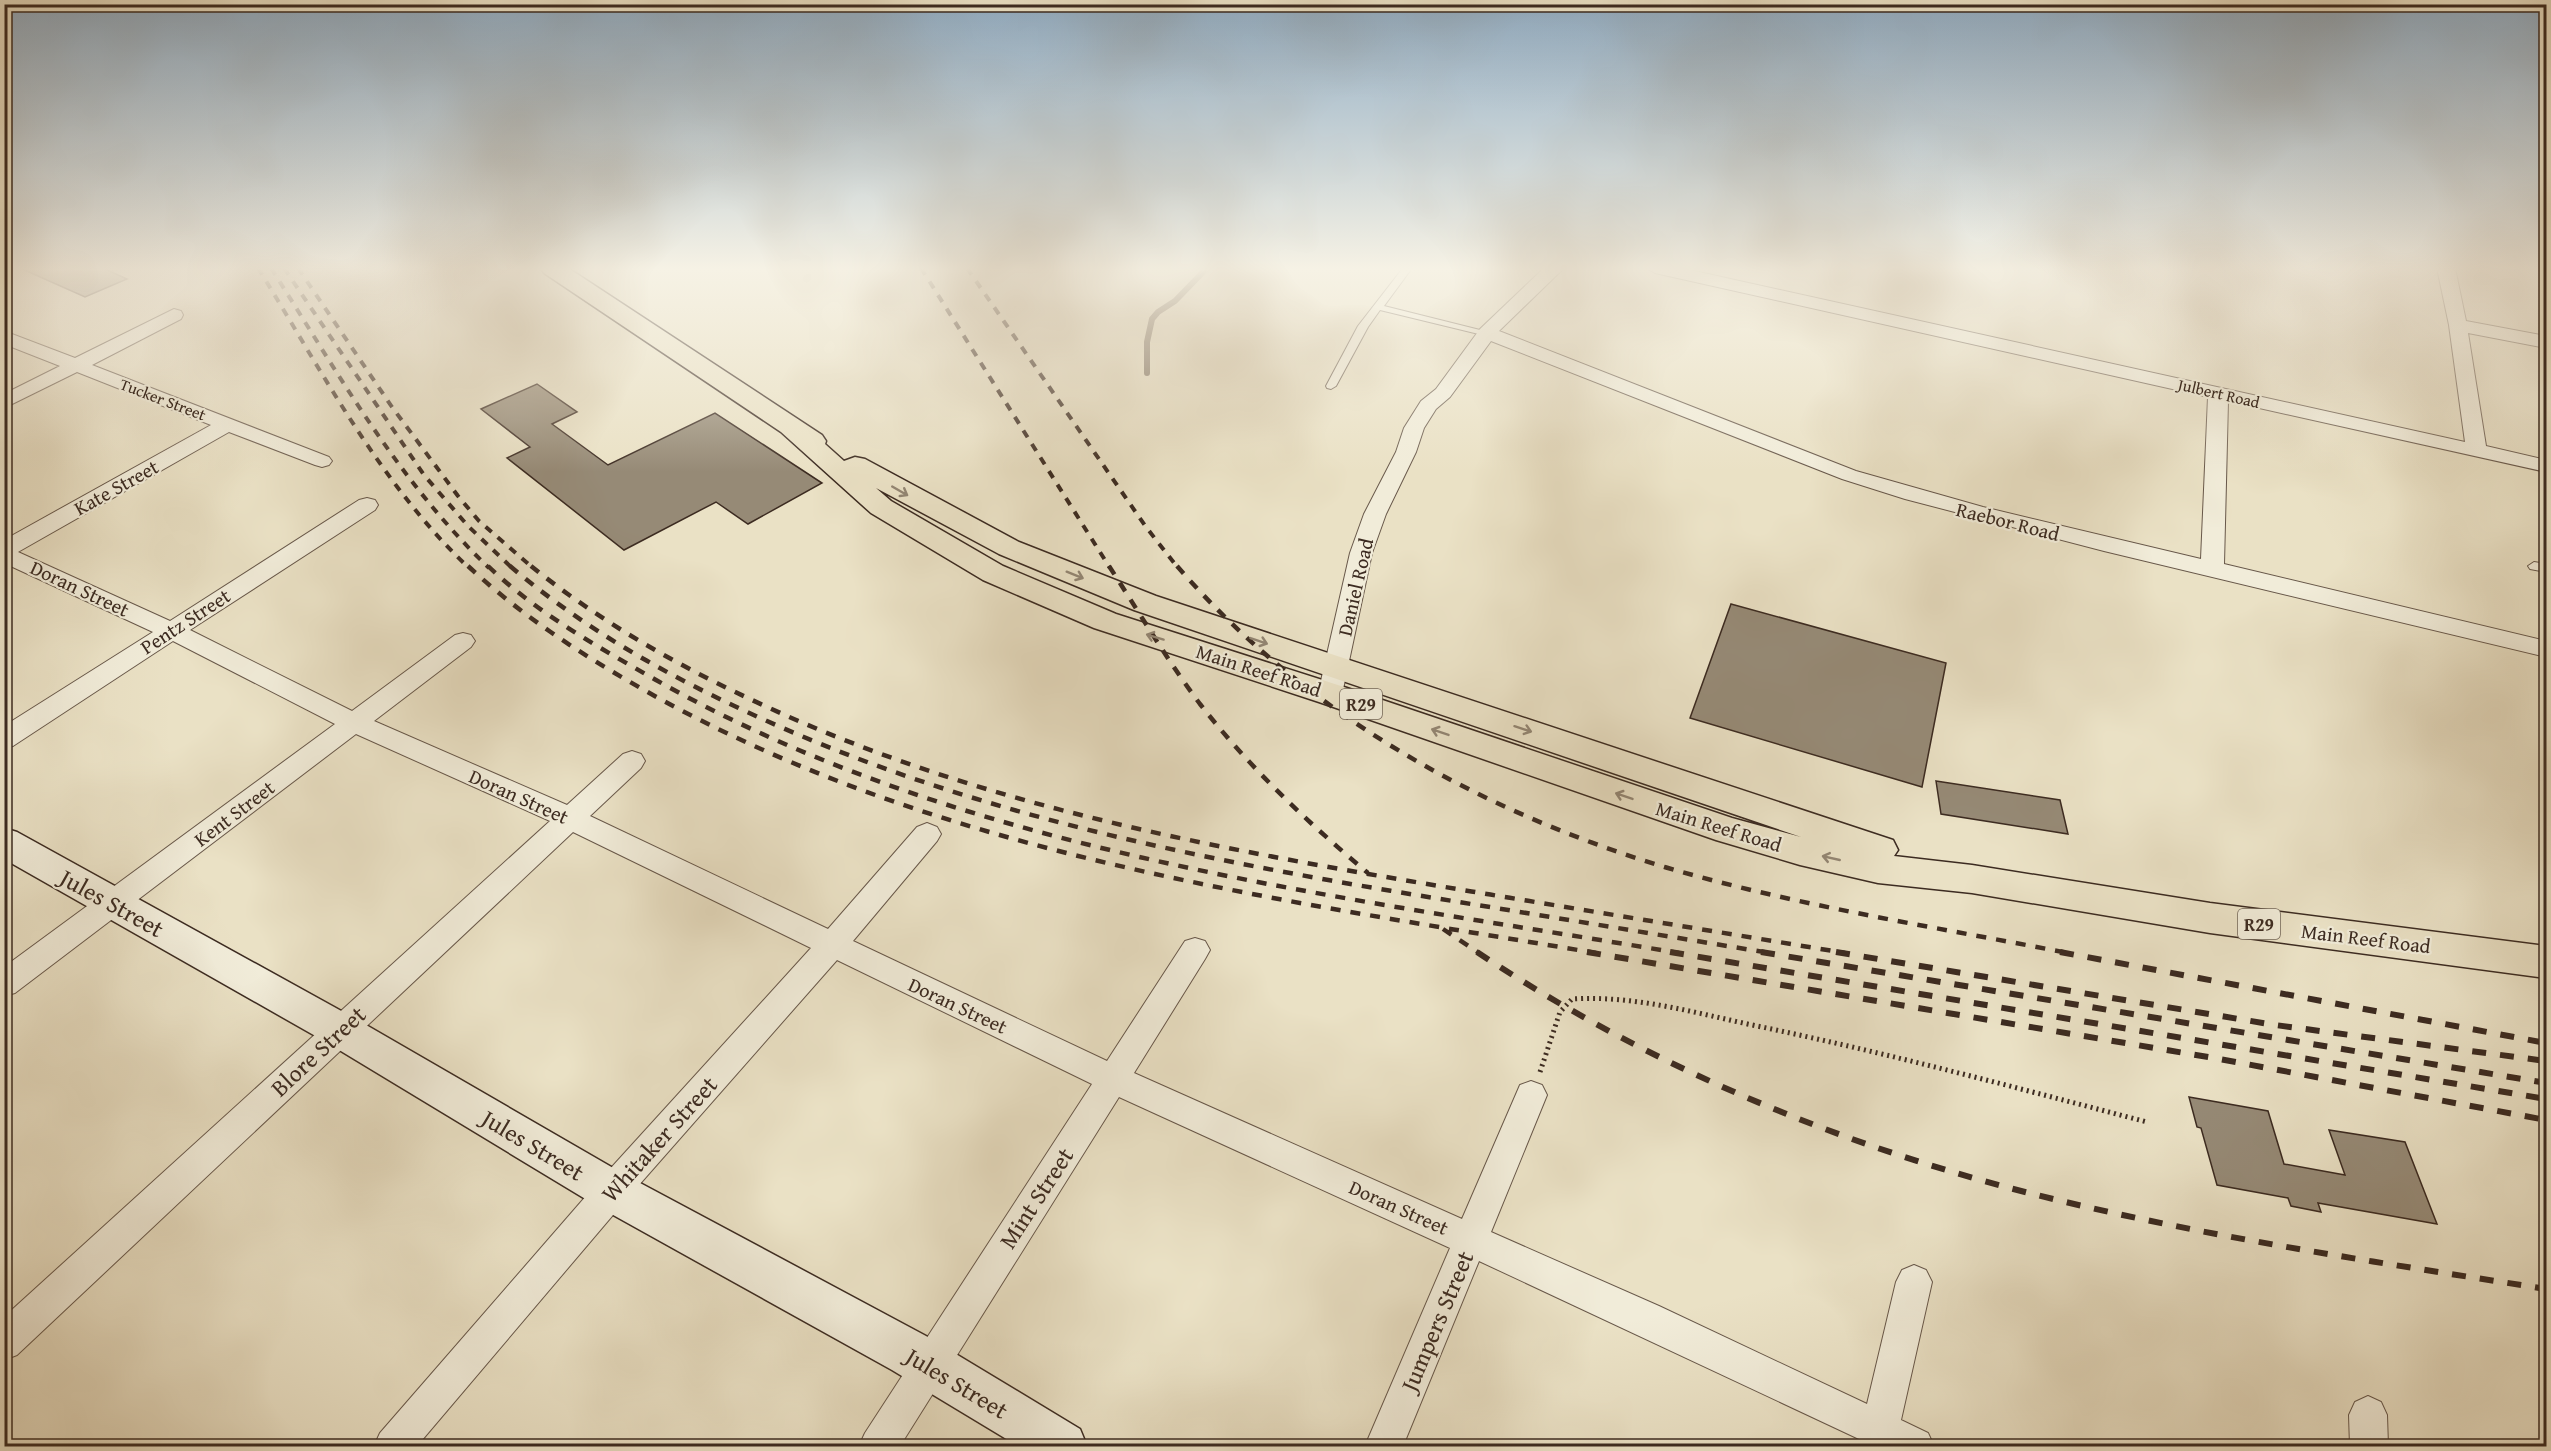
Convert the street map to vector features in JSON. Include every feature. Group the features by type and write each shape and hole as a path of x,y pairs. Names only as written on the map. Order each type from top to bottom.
{"main road":[{"name":"Main Reef Road","path":"653,336 794,431 881,507 934,541 993,573 1105,621 1203,637 1333,680 1728,830 1800,851 1878,868 1972,879 2210,918 2547,962"},
{"name":"Jules Street","path":"4,842 340,1030 612,1191 909,1353 1063,1446"}],"street":[{"path":"4,402 133,336"},
{"name":"Daniel Road","path":"1333,680 1347,624 1360,553 1368,530 1406,452 1427,434 1440,410 1443,393 1485,336"},
{"name":"Raebor Road","path":"1494,336 1879,485 1946,506 2547,649"},
{"name":"Julbert Road","path":"1959,336 2547,466"},
{"path":"2460,336 2476,450"},
{"path":"2514,336 2547,342"},
{"name":"Tucker Street","path":"4,337 322,461"},
{"path":"2212,570 2218,393"},
{"name":"Kate Street","path":"4,552 228,424"},
{"name":"Pentz Street","path":"4,739 367,505"},
{"name":"Doran Street","path":"4,552 170,630 356,723 568,818 1113,1079 1471,1239 1878,1438 1915,1446"},
{"name":"Kent Street","path":"4,984 463,641"},
{"name":"Blore Street","path":"4,1342 632,761"},
{"name":"Whitaker Street","path":"393,1446 612,1191 832,945 927,834"},
{"name":"Mint Street","path":"878,1446 1194,950"},
{"name":"Jumpers Street","path":"1384,1446 1531,1095"},
{"path":"1878,1438 1914,1282"}],"lane":[{"path":"1331,386 1358,336"}],"path":[{"path":"1531,1095 1560,1012 1572,999 1596,996 1657,1005 1764,1027 1943,1069 2147,1122"}],"building":[{"path":"537,384 577,412 552,424 608,465 715,413 822,483 748,524 716,502 624,550 507,458 530,447 481,409"},
{"path":"1731,604 1946,663 1922,787 1690,718"},
{"path":"1936,781 2060,800 2068,834 1941,814"},
{"path":"2189,1097 2268,1111 2284,1164 2345,1175 2329,1130 2405,1142 2437,1224 2318,1203 2321,1212 2291,1206 2288,1198 2217,1185 2201,1128 2197,1127"}],"waterway":[{"path":"1147,373 1148,336"}],"railway":[{"path":"299,336 354,425 407,500 469,568"},
{"path":"313,336 398,463 456,534 489,568"},
{"path":"330,336 424,475 468,526 512,568"},
{"path":"344,336 392,407 458,496 479,521 533,568"},
{"path":"964,336 1110,568"},
{"path":"1014,336 1146,527 1178,568"},
{"path":"468,566 490,586 561,639 662,700 772,754 885,799 1001,835 1118,866 1356,913 1596,953"},
{"path":"488,566 547,614 656,680 775,740 898,788 1025,828 1154,860 1285,887 1679,953"},
{"path":"510,566 601,633 699,689 850,756 935,786 1020,812 1107,834 1282,872 1770,953"},
{"path":"531,566 609,622 721,685 833,735 916,766 1000,793 1085,816 1257,854 1845,953"},
{"path":"1109,566 1176,670 1200,704 1238,750 1323,834 1368,873"},
{"path":"1177,566 1227,619 1281,668 1339,712 1400,751 1464,787 1530,818 1598,845 1668,868 1767,894 2068,953"},
{"path":"1443,929 1479,953"},
{"path":"1477,952 1542,993 1677,1066 1747,1098 1890,1152 2037,1195 2164,1224 2291,1248 2546,1289"},
{"path":"1587,952 2214,1058 2546,1120"},
{"path":"1670,952 2546,1099"},
{"path":"1761,952 2546,1083"},
{"path":"1836,952 2275,1025 2546,1061"},
{"path":"2060,952 2546,1043"}]}
